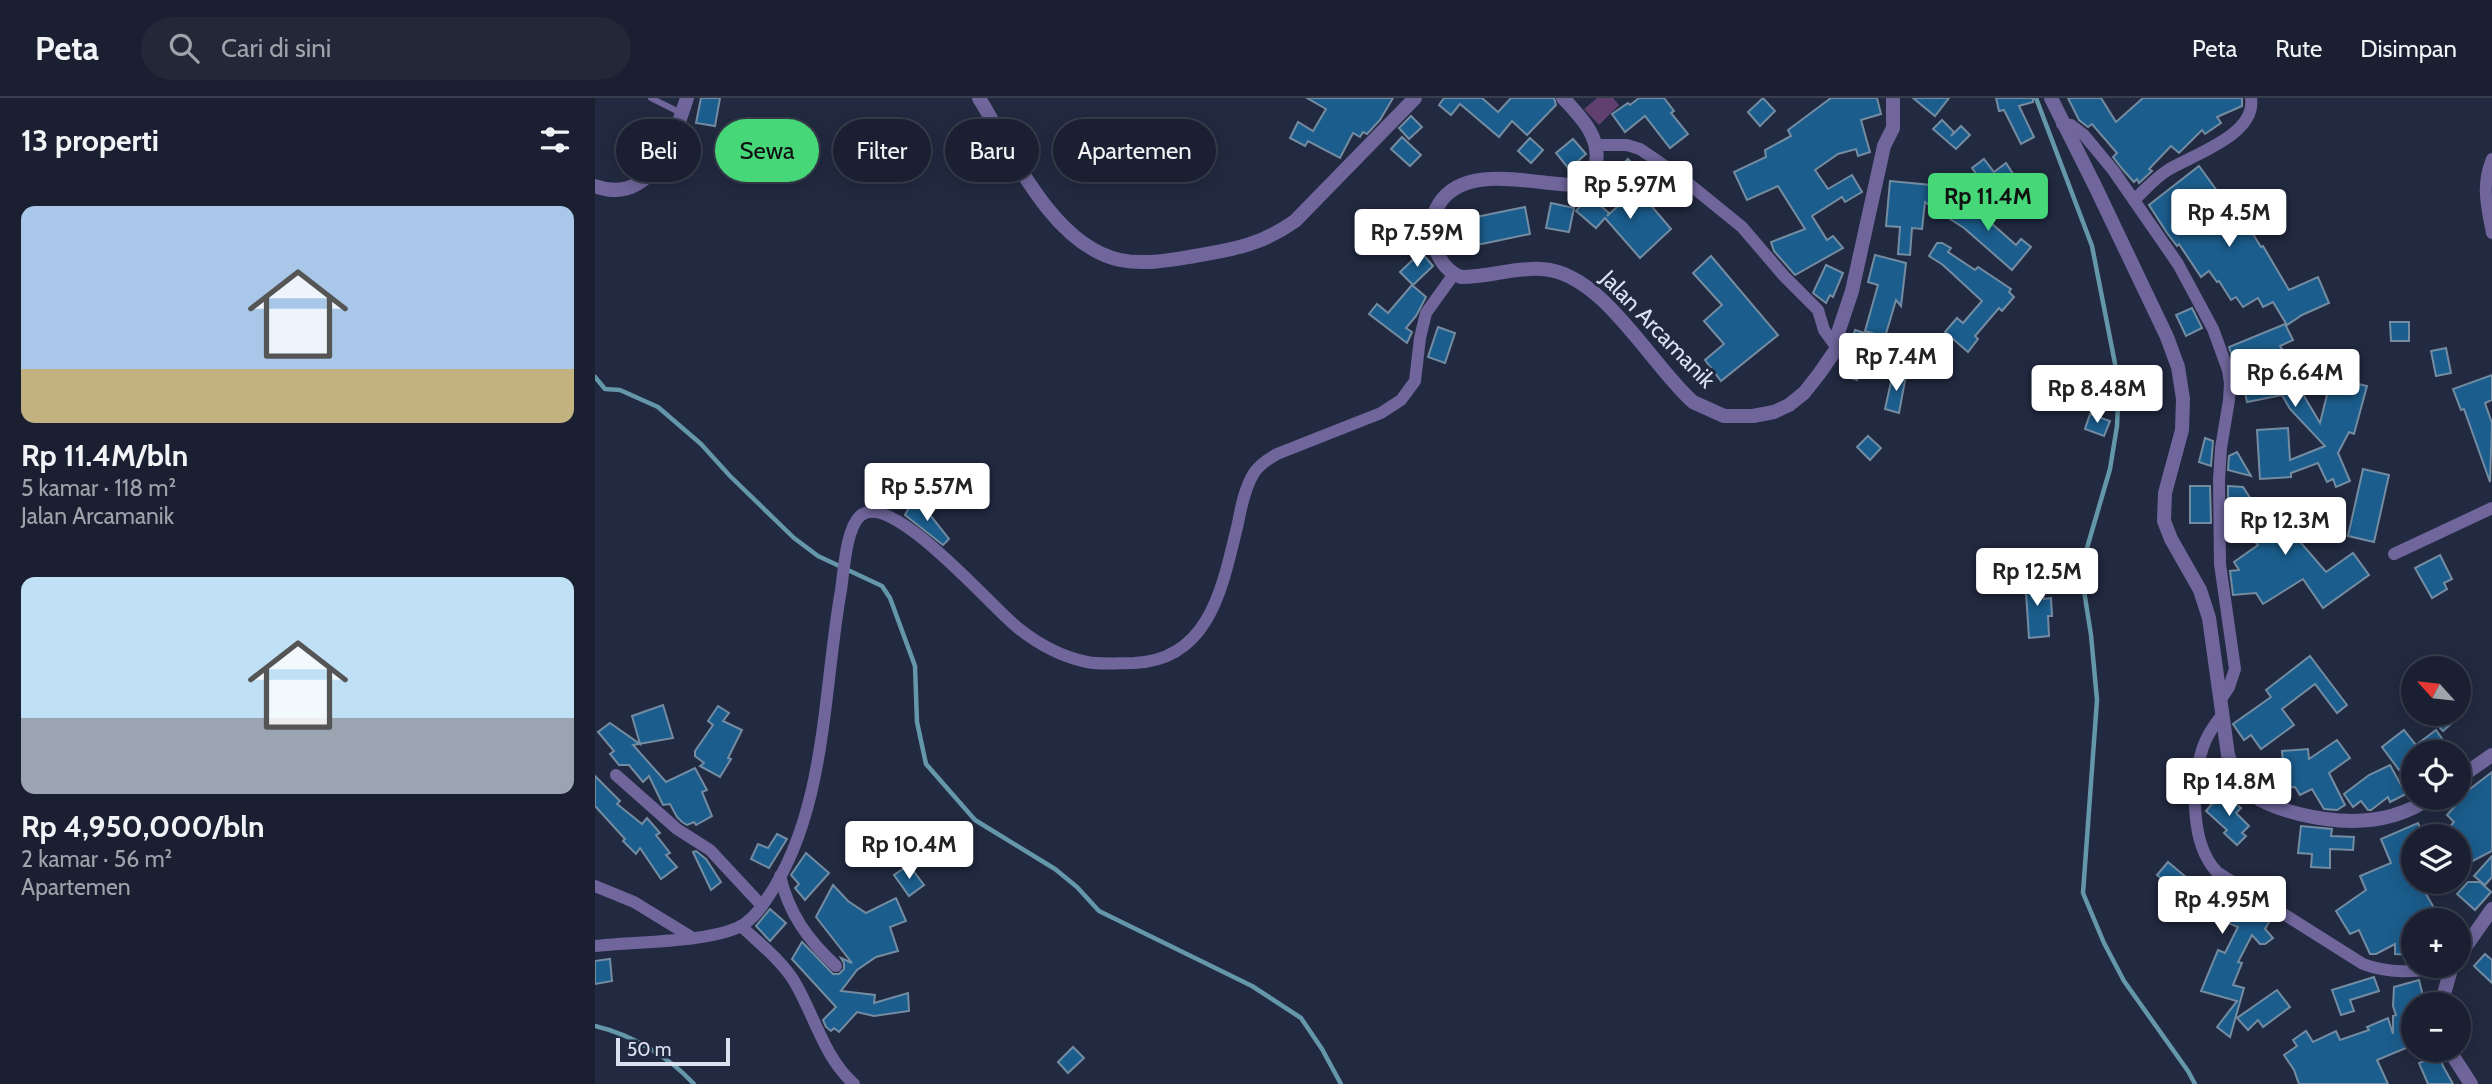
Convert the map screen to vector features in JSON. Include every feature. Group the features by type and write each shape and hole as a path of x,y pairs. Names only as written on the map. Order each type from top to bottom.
{"street":[{"path":"595,186 617,192 641,183 664,153 687,98"},
{"path":"979,98 1022,173 1057,220 1075,236 1099,251 1118,259 1141,262 1172,260 1234,249 1258,243 1278,233 1295,221 1415,98"},
{"path":"595,946 693,938 741,926 762,906 780,876 796,839 812,784 847,548 859,516 872,511 878,512 906,526 942,554 1018,628 1053,651 1091,663 1141,663 1160,660 1188,645 1209,615 1224,578 1247,488 1256,470 1277,454 1381,413 1401,400 1415,381 1426,313 1454,274 1442,263 1432,238 1434,214 1440,202 1448,193 1466,182 1486,178 1566,185 1584,183 1594,170 1596,145 1584,121 1563,98"},
{"name":"Jalan Arcamanik","path":"1454,274 1469,277 1506,270 1541,268 1572,276 1598,296 1683,393 1701,407 1724,416 1753,416 1774,412 1789,405 1804,393 1837,348 1837,336 1852,291 1884,146 1893,128 1893,98"},
{"path":"2051,98 2167,337 2178,367 2183,399 2182,430 2165,493 2164,521 2205,602 2212,631 2228,755 2234,771 2253,795 2283,810 2327,820 2372,820 2408,810"},
{"path":"2134,200 2167,170 2202,154 2244,123 2252,108 2251,98"},
{"path":"2062,124 2071,125 2084,135 2134,200 2191,286 2213,329 2230,383 2219,480 2220,564 2235,669 2203,747 2197,786 2197,833 2201,849 2217,872 2363,964 2383,971 2401,972"},
{"path":"1596,145 1626,145 1640,149 1678,175 1742,227 1784,276 1818,310 1824,330 1837,348"},
{"path":"2492,159 2486,172 2484,192 2492,233"},
{"path":"2394,554 2492,508"},
{"path":"2471,770 2492,755"},
{"path":"616,775 677,829 710,850 762,906"},
{"path":"780,876 796,920 817,949 836,966"},
{"path":"595,886 634,902 693,938"},
{"path":"2471,939 2492,909"},
{"path":"741,926 772,954 793,980 832,1059 854,1084"},
{"path":"2457,1062 2471,1084"}],"lane":[{"path":"651,98 682,113"}],"shaded area":[{"path":"1597,98 1613,98 1619,105 1599,125 1584,109"}],"building":[{"path":"701,98 720,98 715,126 701,124 701,119 697,119"},
{"path":"1307,98 1393,98 1380,120 1367,134 1363,132 1360,137 1353,133 1340,158 1308,141 1305,146 1290,138 1298,122 1313,131 1326,109"},
{"path":"1444,98 1482,98 1498,112 1511,98 1554,98 1556,105 1527,135 1512,121 1499,137 1460,104 1451,115 1439,105"},
{"path":"1639,98 1664,98 1674,111 1671,113 1688,134 1670,148 1645,116 1625,132 1612,114"},
{"path":"1763,98 1775,111 1760,126 1748,112"},
{"path":"1831,98 1877,98 1881,114 1861,120 1870,152 1858,156 1856,149 1838,154 1815,170 1828,189 1852,175 1862,192 1845,202 1842,197 1812,216 1827,240 1833,236 1843,248 1795,275 1774,251 1771,242 1805,229 1778,186 1747,200 1734,172 1766,157 1765,150 1791,136 1788,130"},
{"path":"1913,98 1949,98 1935,116"},
{"path":"1996,98 2033,98 2033,102 2019,106 2034,137 2021,144 2004,110 1999,111"},
{"path":"2068,98 2101,98 2116,122 2143,98 2242,98 2242,106 2217,117 2221,123 2205,134 2202,130 2179,153 2171,146 2139,183 2137,179 2134,182 2124,171 2113,157 2117,153 2092,124 2088,127 2079,120"},
{"path":"1411,116 1422,127 1409,139 1399,128"},
{"path":"1942,120 1954,132 1951,136 1961,126 1970,135 1956,149 1933,129"},
{"path":"1402,137 1421,155 1410,166 1391,149"},
{"path":"1530,138 1543,150 1531,163 1518,151"},
{"path":"1573,139 1586,154 1569,169 1556,153"},
{"path":"1628,159 1645,179 1631,191 1614,172"},
{"path":"1984,159 1994,172 2006,163 2015,177 1991,194 1972,168"},
{"path":"2199,166 2231,210 2261,247 2263,246 2289,290 2318,277 2329,303 2287,325 2273,302 2263,307 2258,298 2243,307 2236,297 2231,300 2209,271 2201,277 2149,205"},
{"path":"1890,181 1931,185 1929,205 1925,202 1922,229 1912,228 1910,255 1898,254 1900,227 1886,226"},
{"path":"1637,189 1671,229 1640,258 1605,218 1596,228 1576,211 1589,196 1609,213 1607,216"},
{"path":"1961,196 1983,211 1981,214 2016,245 2021,239 2031,247 2012,270 1964,228 1947,217"},
{"path":"1551,203 1574,208 1569,232 1546,228"},
{"path":"1525,207 1530,234 1467,247 1464,233 1474,231 1471,218"},
{"path":"1937,243 1951,248 1948,252 1975,270 1978,267 2011,289 2009,292 2014,297 2002,311 1999,308 1975,336 1978,339 1968,352 1945,332 1957,318 1963,323 1982,301 1943,265 1929,256"},
{"path":"1421,252 1433,266 1413,285 1400,272"},
{"path":"1875,255 1906,263 1901,306 1896,300 1885,337 1865,331 1878,285 1868,282"},
{"path":"1711,256 1778,335 1721,381 1705,360 1724,344 1704,321 1722,305 1693,273"},
{"path":"1826,265 1843,273 1833,297 1830,295 1826,303 1813,293"},
{"path":"1412,285 1426,297 1406,328 1412,332 1407,343 1369,314 1377,304 1388,313"},
{"path":"2192,308 2202,328 2186,336 2176,315"},
{"path":"2390,322 2409,322 2409,341 2391,341"},
{"path":"2285,324 2293,340 2280,346 2293,366 2288,369 2320,423 2330,383 2353,389 2354,383 2367,386 2354,434 2349,432 2338,453 2350,481 2336,487 2333,479 2327,482 2318,463 2291,473 2291,477 2260,479 2257,430 2288,428 2290,460 2325,446 2290,409 2282,395 2247,402 2240,370 2237,371 2229,347"},
{"path":"1438,327 1455,333 1445,363 1428,357"},
{"path":"1855,330 1871,335 1857,380 1841,375"},
{"path":"2446,348 2451,373 2436,376 2431,351"},
{"path":"1893,373 1906,375 1899,413 1885,409"},
{"path":"2492,375 2492,400 2485,403 2492,423 2490,482 2464,409 2461,410 2453,389"},
{"path":"2090,414 2110,421 2104,436 2085,429"},
{"path":"1868,436 1881,448 1870,460 1857,447"},
{"path":"2205,438 2213,441 2211,466 2199,462"},
{"path":"2237,452 2251,476 2228,470 2229,456"},
{"path":"2363,469 2389,475 2374,542 2348,536"},
{"path":"2190,486 2210,486 2211,523 2190,523"},
{"path":"2228,486 2243,487 2258,510 2260,509 2279,531 2308,510 2321,528 2301,543 2326,572 2353,553 2369,575 2323,608 2303,579 2263,604 2256,593 2233,595 2230,571 2239,570 2234,562 2258,545 2241,525 2228,501"},
{"path":"911,504 927,511 949,539 943,545 905,515"},
{"path":"2440,555 2452,579 2444,583 2447,589 2432,598 2415,568"},
{"path":"2042,577 2044,599 2051,598 2049,636 2029,638 2025,578"},
{"path":"2310,656 2347,705 2337,713 2315,684 2282,709 2294,725 2261,749 2251,735 2244,740 2233,724 2271,697 2266,690"},
{"path":"663,705 673,738 640,744 632,716"},
{"path":"718,706 729,713 723,721 742,730 728,758 731,759 720,777 700,766 704,763 695,756 695,751 713,725 708,721"},
{"path":"610,723 640,744 633,745 666,782 695,768 707,790 702,792 712,816 696,825 694,822 687,825 682,822 670,804 663,805 649,776 643,782 629,765 619,765 610,754 614,751 598,732"},
{"path":"2404,730 2412,740 2401,740 2399,770 2382,747"},
{"path":"2436,730 2443,740 2423,740"},
{"path":"2337,740 2350,758 2329,773 2345,805 2337,810 2324,809 2312,789 2300,795 2295,787 2268,789 2267,775 2284,773 2282,751 2308,749 2309,759"},
{"path":"2390,765 2401,785 2401,796 2390,802 2388,797 2371,810 2361,801 2353,807 2344,794 2369,775"},
{"path":"2492,772 2492,851 2471,862 2471,824 2452,824 2454,822 2447,815 2451,810 2471,810 2471,788"},
{"path":"595,776 620,801 617,804 642,824 647,818 660,833 656,835 670,853 666,855 677,867 661,879 640,848 636,854 623,841 625,839 595,806"},
{"path":"2222,792 2241,808 2236,813 2249,826 2242,833 2246,836 2237,845 2224,833 2227,830 2206,811"},
{"path":"2301,826 2332,829 2331,836 2354,837 2353,850 2330,849 2330,868 2311,867 2312,854 2298,853"},
{"path":"2401,830 2401,894 2426,894 2434,908 2401,908 2401,954 2395,954 2395,944 2376,954 2370,954 2359,930 2350,934 2336,911 2366,890 2360,876 2391,863 2381,839"},
{"path":"777,834 787,839 769,868 751,859 758,844 768,848"},
{"path":"696,851 706,859 721,882 711,890 693,852"},
{"path":"806,853 829,873 805,900 795,888 799,884 791,875"},
{"path":"2492,856 2492,877 2485,885 2474,876"},
{"path":"2168,862 2193,883 2195,880 2230,902 2245,908 2247,904 2272,917 2265,929 2273,938 2260,944 2252,935 2238,962 2242,963 2233,985 2244,988 2230,1037 2217,1027 2237,1001 2201,991 2218,950 2225,953 2238,927 2209,915 2206,918 2183,901 2185,899 2157,875"},
{"path":"904,868 907,872 912,869 924,885 909,896 894,875"},
{"path":"2471,882 2480,882 2491,892 2475,910 2457,894 2471,894"},
{"path":"833,885 848,901 866,913 896,898 906,921 890,927 898,951 876,957 857,970 841,991 875,995 874,1003 908,993 909,1011 874,1016 857,1012 839,1032 826,1027 823,1020 836,1007 792,959 802,942 833,974 839,974 844,969 841,958 852,963 816,917"},
{"path":"770,909 786,923 770,941 756,926"},
{"path":"2485,954 2492,960 2492,983 2474,966"},
{"path":"610,959 612,981 595,984 595,961"},
{"path":"2374,977 2379,991 2350,1000 2354,1011 2341,1015 2332,990"},
{"path":"2419,980 2422,992 2401,992 2401,1050 2377,1060 2388,1084 2299,1084 2284,1055 2297,1046 2293,1040 2306,1031 2313,1042 2336,1031 2340,1040 2369,1030 2367,1027 2388,1018 2393,1034 2393,1016 2396,1015 2393,1006 2394,987"},
{"path":"2277,990 2290,1007 2263,1027 2258,1020 2248,1030 2237,1018"},
{"path":"1073,1047 1084,1058 1068,1073 1058,1062"},
{"path":"2442,1062 2453,1084 2428,1084 2419,1063"}],"waterway":[{"path":"2036,98 2092,246 2119,384 2117,426 2110,469 2087,548 2082,578 2097,700 2083,893 2124,981 2195,1084"},
{"path":"595,377 605,389 620,390 658,407 701,444 794,538 818,556 882,586 890,598 915,666 917,722 926,764 975,820 1055,869 1077,887 1099,911 1252,986 1301,1018 1341,1084"},
{"path":"595,1026 649,1048 673,1064 694,1084"}]}
